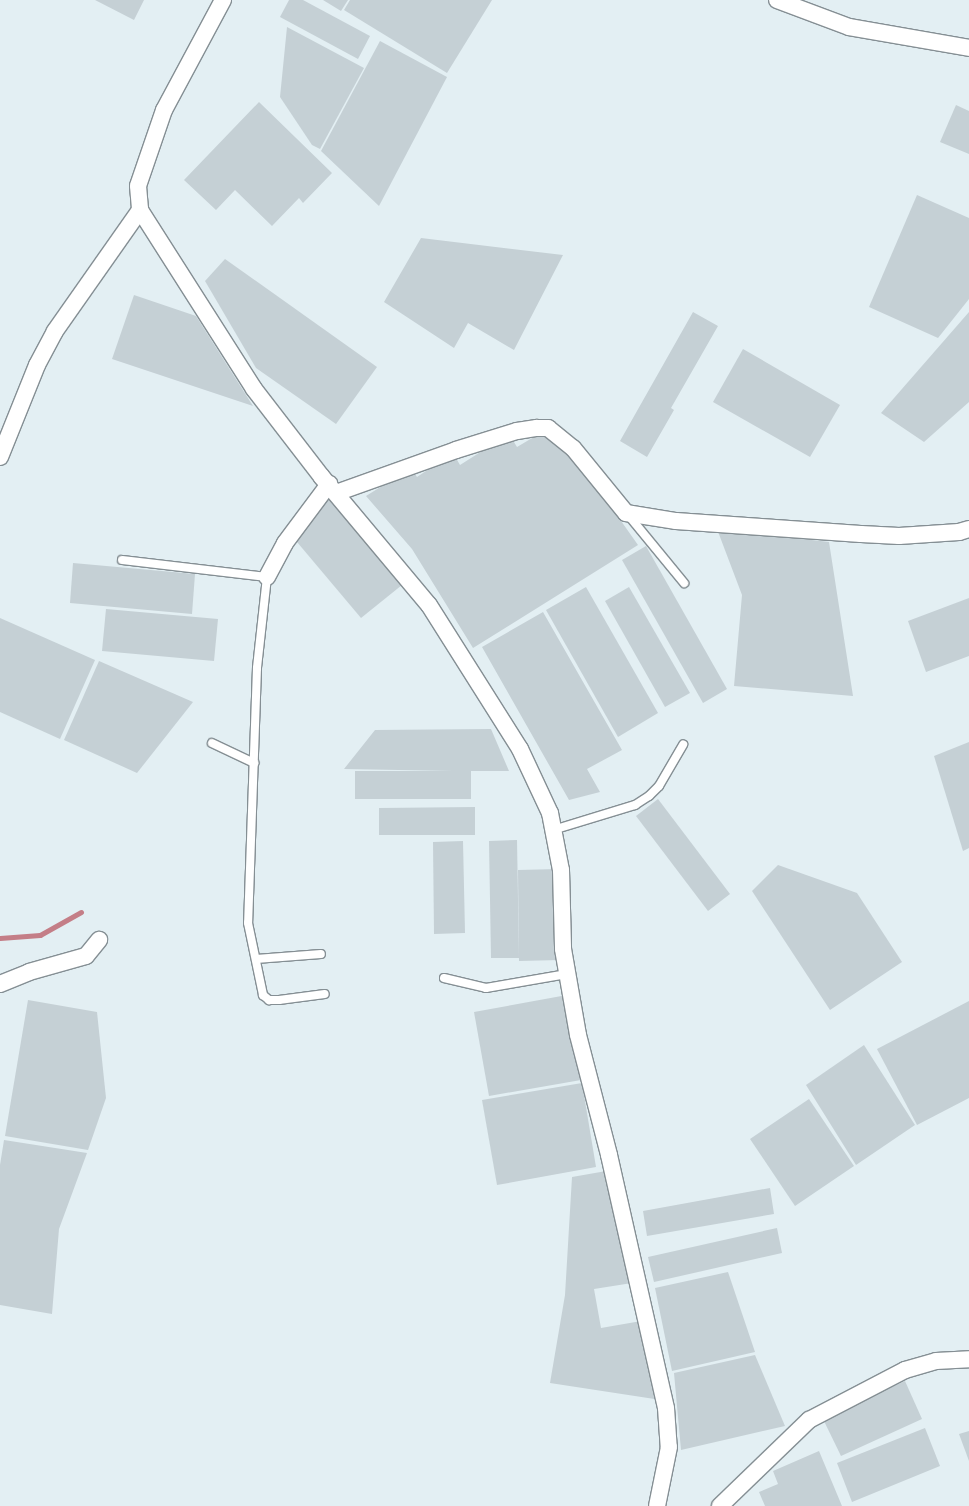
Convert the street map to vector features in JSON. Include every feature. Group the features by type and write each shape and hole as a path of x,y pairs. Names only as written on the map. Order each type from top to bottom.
{"street":[{"path":"223,0 164,110 138,186 140,210 254,389 333,489 429,604 520,749 550,813 561,870 563,949 578,1035 611,1165 666,1408 668,1447 657,1506"},
{"path":"778,0 850,27 969,48"},
{"path":"0,458 37,365 55,331 140,210"},
{"path":"267,577 285,543 333,489 517,431 537,428 548,428 573,448 626,512 676,521 899,536 969,529"},
{"path":"0,984 29,972 86,956 99,940"},
{"path":"720,1506 809,1420 904,1370 936,1361 969,1359"}],"lane":[{"path":"626,512 684,583"},
{"path":"122,560 267,577 258,668 248,923 263,995 269,1000 326,994"},
{"path":"212,743 254,763"},
{"path":"553,830 635,805 649,796 659,786 683,745"},
{"path":"256,960 320,954"},
{"path":"444,978 486,988 567,974"}],"building":[{"path":"95,0 144,0 134,20"},
{"path":"289,0 303,0 370,36 358,59 280,17"},
{"path":"323,0 348,0 341,11"},
{"path":"350,0 492,0 447,73 344,10"},
{"path":"287,27 364,68 320,149 312,145 280,97"},
{"path":"380,41 447,77 379,206 321,151"},
{"path":"259,102 332,173 303,203 299,198 272,226 235,190 216,210 184,180"},
{"path":"956,105 969,111 969,154 940,142"},
{"path":"917,195 969,218 969,299 938,338 869,307"},
{"path":"421,238 563,255 514,350 468,323 454,348 384,302"},
{"path":"225,259 377,367 336,424 256,368 205,281"},
{"path":"134,295 196,316 253,406 112,359"},
{"path":"693,312 718,326 671,408 674,410 647,457 620,441"},
{"path":"969,312 969,402 924,442 881,413"},
{"path":"743,349 840,405 810,457 713,402"},
{"path":"544,431 571,450 638,545 473,648 412,549 366,496 411,468 417,477 453,453 460,465 509,434 517,447"},
{"path":"329,496 402,585 361,618 297,542"},
{"path":"717,529 829,542 853,696 734,686 742,595"},
{"path":"646,546 727,689 703,703 622,560"},
{"path":"73,563 195,574 192,614 70,603"},
{"path":"586,587 658,713 618,737 546,610"},
{"path":"629,587 690,693 665,707 605,601"},
{"path":"969,598 969,656 926,672 908,621"},
{"path":"106,609 218,619 214,661 102,651"},
{"path":"543,612 622,750 587,769 600,792 569,800 482,647"},
{"path":"0,618 95,660 60,739 0,712"},
{"path":"99,661 193,702 137,773 64,740"},
{"path":"491,729 509,771 471,771 471,799 355,799 355,771 453,771 344,769 375,730"},
{"path":"969,742 969,848 963,851 934,756"},
{"path":"658,799 730,894 708,911 636,816"},
{"path":"475,807 475,835 379,835 379,808"},
{"path":"517,840 519,958 491,958 489,841"},
{"path":"463,841 465,933 434,934 433,842"},
{"path":"778,865 857,893 902,962 830,1010 752,891"},
{"path":"559,869 560,960 519,961 518,870"},
{"path":"567,995 581,1080 489,1096 474,1012"},
{"path":"28,1000 97,1012 106,1098 88,1150 5,1136"},
{"path":"969,1001 969,1098 917,1125 877,1049"},
{"path":"864,1045 915,1125 856,1165 806,1085"},
{"path":"582,1083 596,1167 497,1185 482,1100"},
{"path":"809,1099 854,1166 795,1206 750,1139"},
{"path":"4,1140 87,1153 59,1229 52,1314 0,1305 0,1165"},
{"path":"612,1170 632,1283 594,1289 601,1328 647,1320 661,1400 550,1383 565,1295 572,1177"},
{"path":"770,1188 774,1214 647,1236 643,1211"},
{"path":"777,1228 782,1253 654,1282 648,1257"},
{"path":"728,1272 755,1352 672,1371 655,1288"},
{"path":"755,1355 785,1426 681,1450 674,1373"},
{"path":"905,1381 922,1419 841,1456 823,1419"},
{"path":"925,1428 940,1466 852,1502 837,1463"},
{"path":"969,1431 969,1461 959,1434"},
{"path":"819,1451 842,1506 765,1506 759,1492 778,1484 773,1471"}],"waterway":[{"path":"0,938 40,935 81,912"}]}
